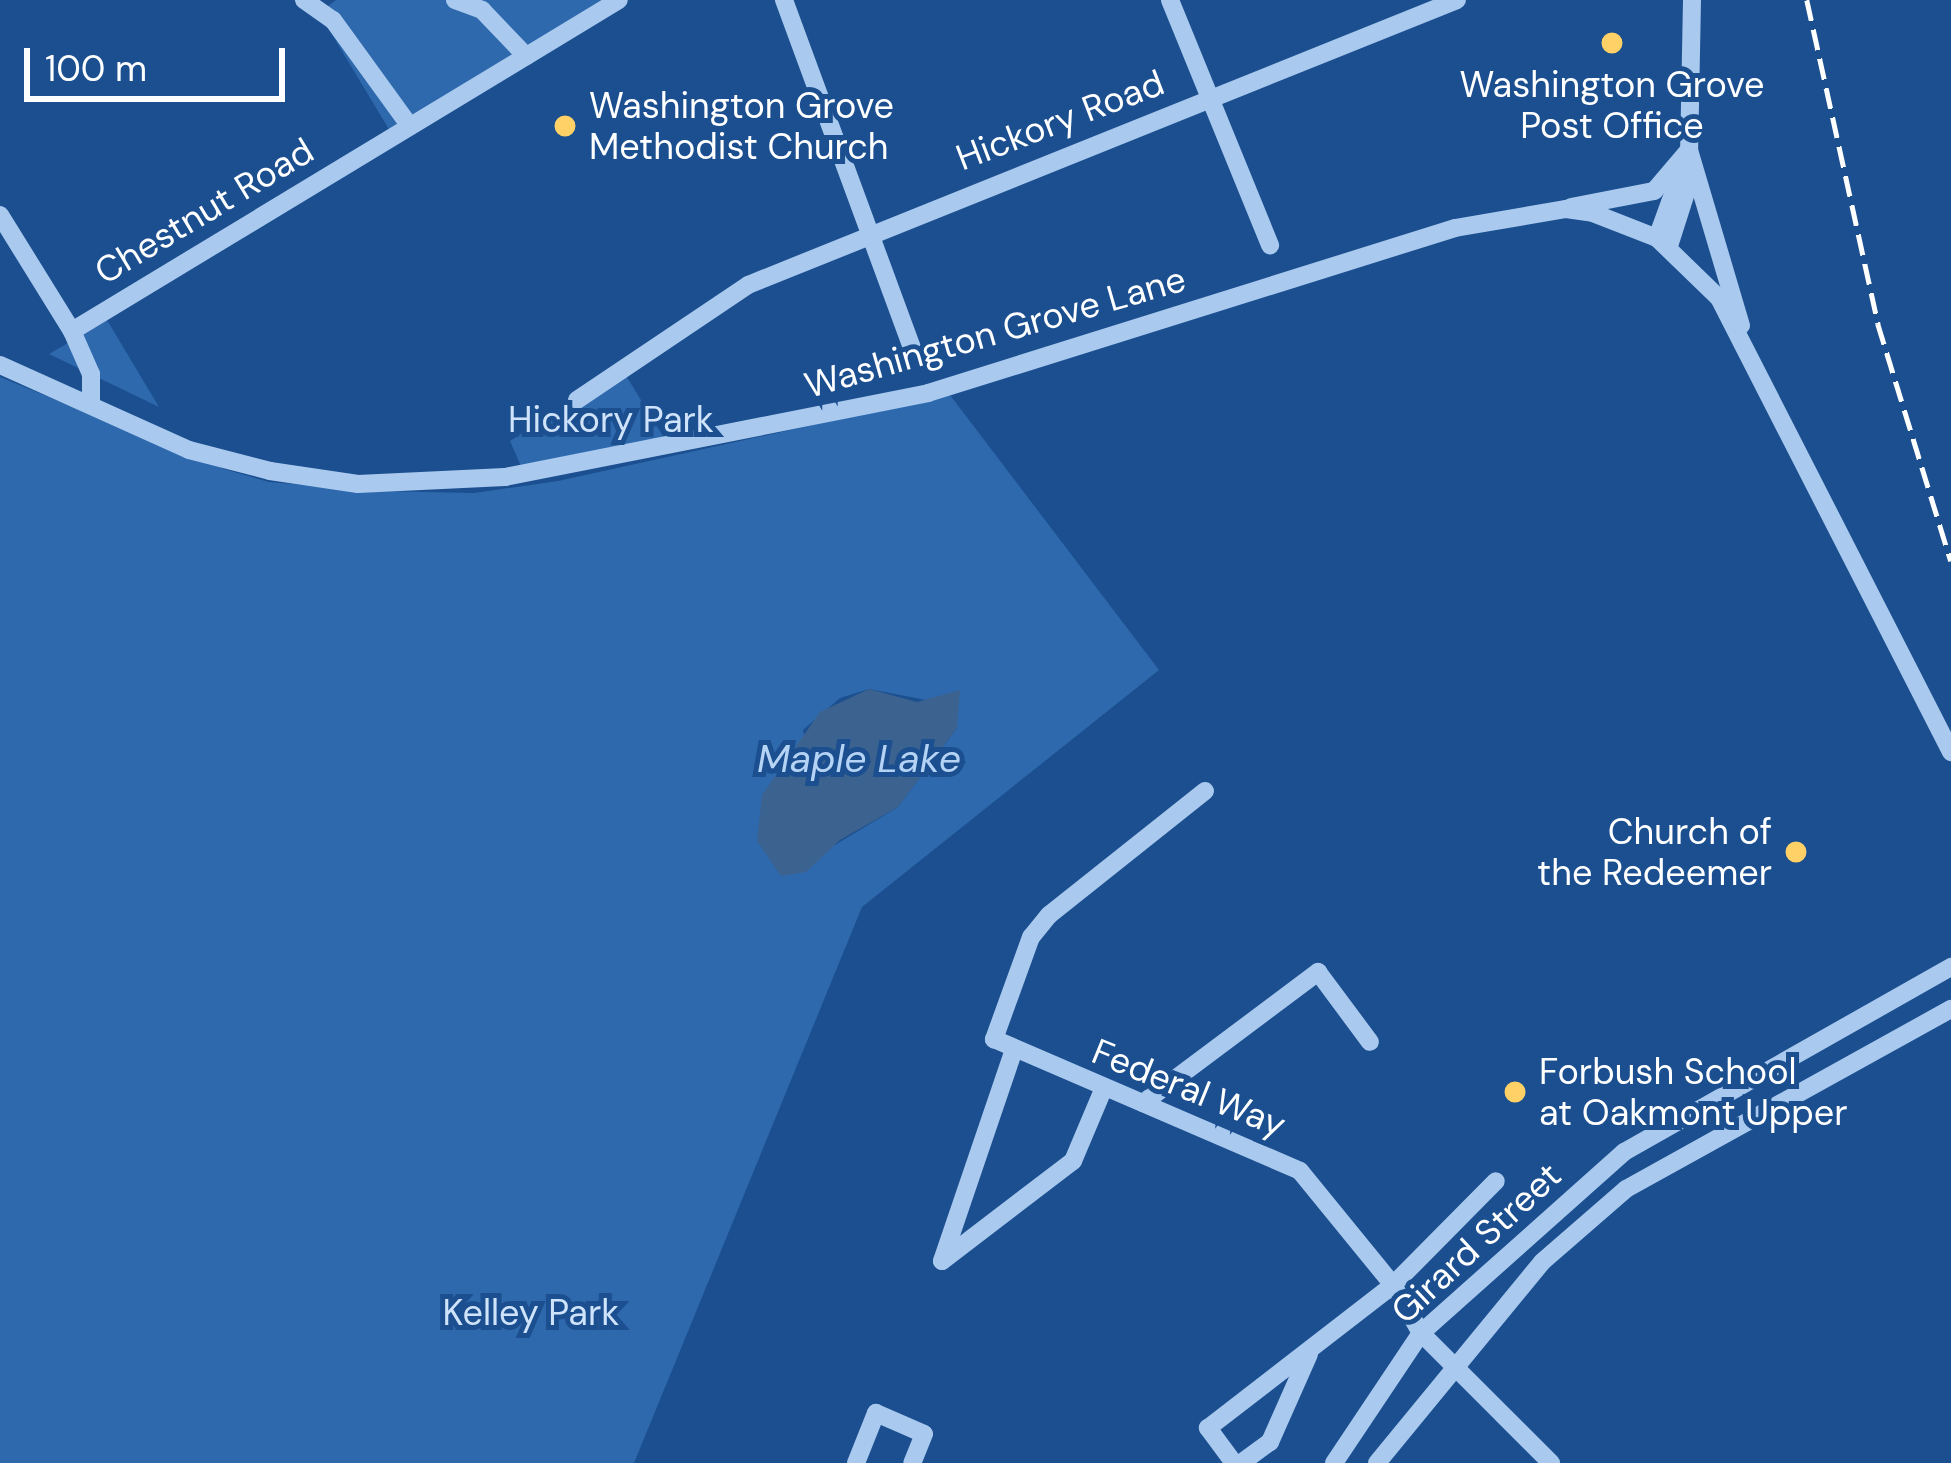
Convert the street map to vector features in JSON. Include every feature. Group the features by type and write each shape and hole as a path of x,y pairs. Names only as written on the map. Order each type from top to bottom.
{"street":[{"path":"304,0 333,20 409,125"},
{"path":"455,0 481,5 526,56"},
{"name":"Chestnut Road","path":"72,331 619,0"},
{"path":"784,0 915,357"},
{"path":"1170,0 1270,245"},
{"name":"Hickory Road","path":"577,400 748,285 1457,0"},
{"path":"1692,0 1691,158 1743,336 1951,752"},
{"path":"1566,209 1654,191 1691,158"},
{"path":"1691,158 1663,242 1743,336"},
{"name":"Washington Grove Lane","path":"0,364 189,450 270,471 358,484 505,477 928,393 1455,228 1566,209 1663,242"},
{"path":"0,214 72,331 91,374 91,404"},
{"path":"1102,1090 1073,1161 942,1261 1006,1048 993,1029 1031,937 1049,915 1205,790"},
{"name":"Girard Street","path":"1334,1463 1421,1333 1624,1152 1951,967"},
{"path":"1143,1103 1318,972 1370,1042"},
{"name":"Girard Street","path":"1377,1463 1452,1365 1542,1262 1625,1189 1951,1009"},
{"name":"Federal Way","path":"1006,1048 1300,1171 1393,1285 1421,1333 1551,1463"},
{"path":"1311,1350 1270,1442 1238,1463 1208,1428 1393,1285 1496,1181"},
{"path":"856,1463 877,1413 924,1434 912,1463"}],"green space":[{"path":"336,0 606,0 390,131 319,13"},
{"path":"107,320 159,407 49,354"},
{"name":"Hickory Park","path":"622,369 669,446 524,473 510,441"},
{"name":"Kelley Park","path":"0,377 224,469 269,482 474,493 558,481 950,395 1159,670 862,907 634,1463 0,1463","holes":["869,689 957,706 957,728 898,807 830,848 803,730 840,698"]}],"water":[{"name":"Maple Lake","path":"869,689 917,702 960,690 957,728 898,807 840,840 806,872 781,876 757,841 762,795 820,712"}],"railway":[{"path":"1807,0 1878,324 1951,561"}],"place":[{"name":"Washington Grove Post Office","path":"1612,43"},
{"name":"Washington Grove Methodist Church","path":"565,126"},
{"name":"Church of the Redeemer","path":"1796,852"},
{"name":"Forbush School at Oakmont Upper","path":"1515,1092"}]}
